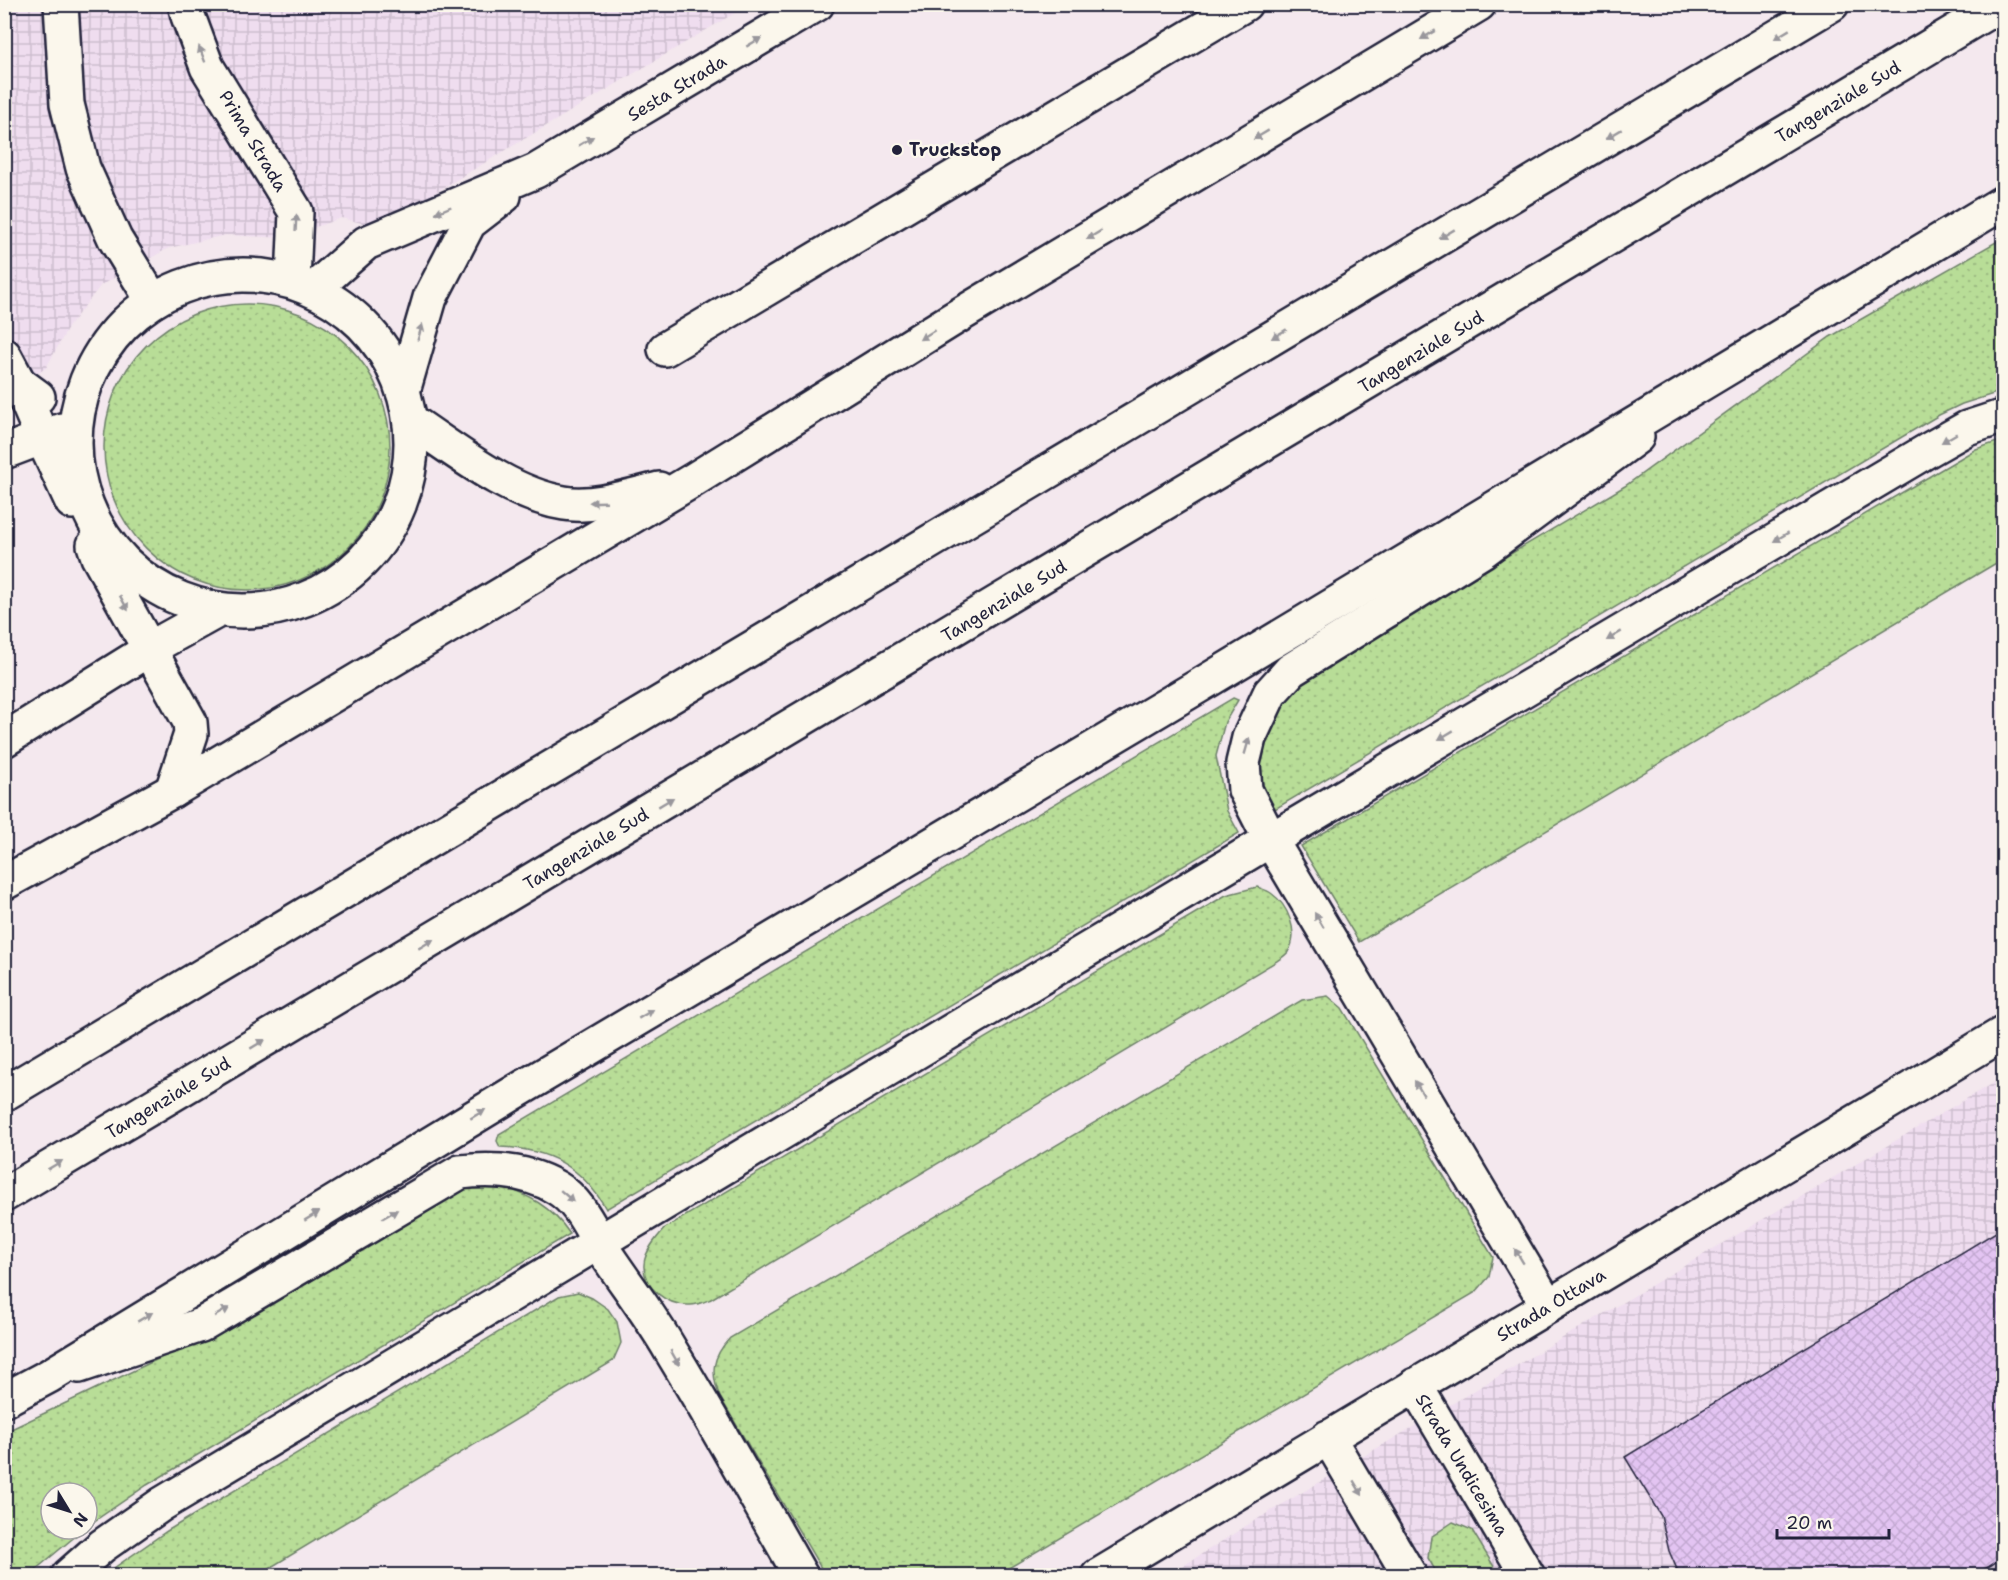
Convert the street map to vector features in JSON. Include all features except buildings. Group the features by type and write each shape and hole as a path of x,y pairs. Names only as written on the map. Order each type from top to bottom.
{"main road":[{"path":"61,4 67,104 83,168 115,239 153,301"},
{"name":"Prima Strada","path":"185,4 207,66 296,212 304,285"},
{"name":"Sesta Strada","path":"404,388 430,298 469,223 536,171 818,4"},
{"path":"665,349 1245,4"},
{"path":"4,883 172,791 695,479 963,313 1479,4"},
{"path":"4,1094 1832,4"},
{"name":"Tangenziale Sud","path":"4,1195 2001,4"},
{"name":"Sesta Strada","path":"304,285 366,243 536,171"},
{"path":"4,1400 49,1376 522,1088 1197,687 2004,202"},
{"path":"76,470 84,500 97,528 128,567 161,591 189,604 219,610 271,610 320,594 362,564 393,521 410,473 411,421 404,388 383,347 353,314 304,285 258,274 221,275 186,284 153,301 123,324 100,354 84,388 75,425 76,470 87,528 98,557"},
{"path":"1548,1306 1270,839 1245,790 1243,763 1249,738 1259,713 1270,693 1291,670 1484,550 1733,366"},
{"path":"12,369 75,425"},
{"path":"12,369 98,557 190,722 191,734 172,791"},
{"path":"68,1575 102,1546 162,1504 597,1241 1939,443 1967,428 2004,416"},
{"path":"411,421 477,465 529,494 566,504 608,502 695,479"},
{"path":"4,452 75,425"},
{"path":"4,740 191,624 219,610"},
{"name":"Strada Ottava","path":"1098,1575 2004,1033"},
{"path":"49,1376 201,1325 460,1172 485,1169 533,1176 558,1189 577,1205 597,1241 670,1349 801,1575"},
{"name":"Strada Undicesima","path":"1415,1385 1528,1575"},
{"path":"1328,1437 1410,1575"}],"shaded area":[{"path":"5,5 748,5 386,222 362,223 341,218 285,238 226,235 169,248 101,285 69,326 46,368 5,394"},
{"path":"2003,1077 2003,1575 1167,1576 1249,1524"}],"green space":[{"path":"2003,238 2003,391 1962,404 1939,415 1275,809 1264,788 1260,771 1264,739 1280,708 1314,671 1625,486 1830,337"},
{"path":"247,304 275,307 302,315 326,328 348,346 366,368 379,392 387,419 390,447 387,475 379,502 366,526 348,548 326,566 302,579 275,587 247,590 219,587 192,579 168,566 146,548 128,526 115,502 107,475 104,447 107,419 115,392 128,368 146,346 168,328 192,315 219,307"},
{"path":"2003,440 2003,559 1359,942 1301,846 1976,449"},
{"path":"1233,698 1238,700 1225,722 1216,756 1227,811 1239,833 606,1209 586,1181 562,1163 533,1151 500,1147 497,1141 499,1134"},
{"path":"1257,887 1277,898 1290,920 1293,936 1291,945 1287,953 1277,961 711,1299 694,1305 680,1304 658,1294 652,1288 645,1273 646,1255 665,1228 1226,895"},
{"path":"1328,996 1342,1008 1493,1257 1489,1277 1476,1292 997,1575 825,1575 720,1397 714,1366 719,1352 730,1338 1302,1000"},
{"path":"498,1185 520,1193 547,1209 570,1234 147,1485 99,1518 99,1481 39,1481 39,1541 70,1541 29,1575 5,1576 5,1432 202,1338 437,1196 473,1187"},
{"path":"578,1292 608,1309 617,1322 621,1343 613,1361 258,1575 104,1575 167,1531 559,1296"},
{"path":"1453,1522 1472,1530 1499,1575 1438,1575 1428,1558 1431,1537"}],"place":[{"name":"Truckstop","path":"897,150"}]}
